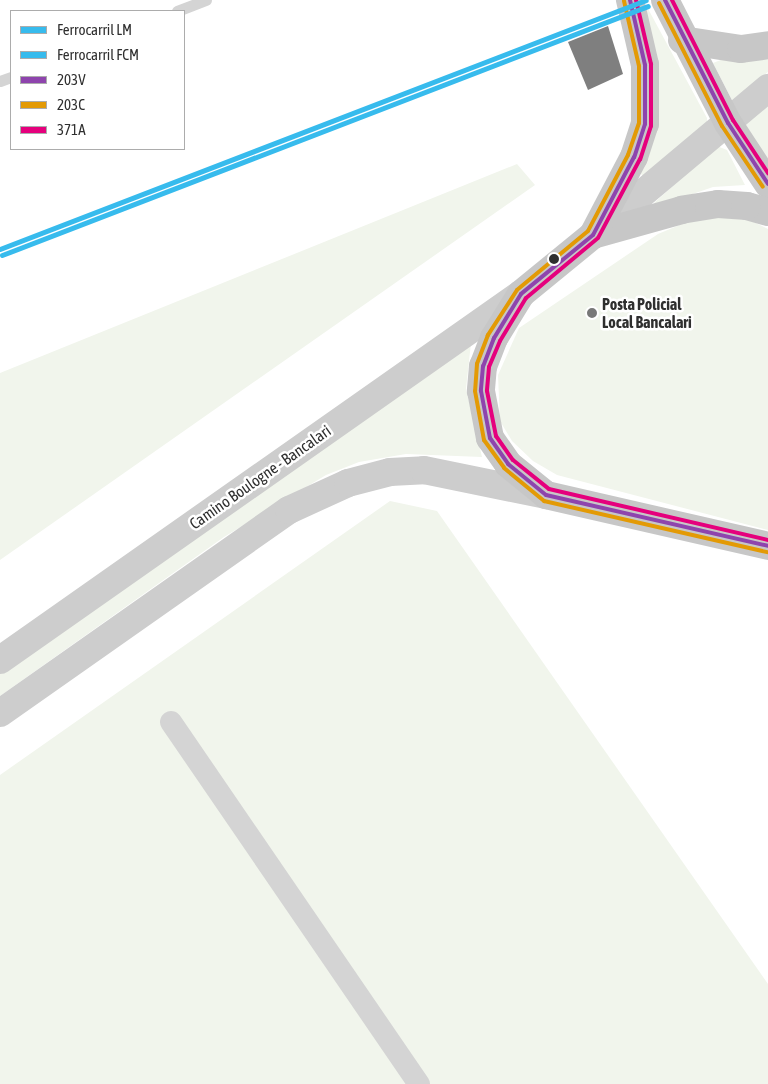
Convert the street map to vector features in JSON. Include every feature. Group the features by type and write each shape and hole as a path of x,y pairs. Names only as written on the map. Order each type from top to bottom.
{"main road":[{"path":"594,235 634,157 645,124 645,64 630,0"},
{"path":"665,0 682,40 728,123 768,184"},
{"path":"682,40 741,49 768,45"},
{"path":"546,495 508,464 490,438 481,391 483,366 494,338 521,294 768,88"},
{"path":"594,235 682,210 718,204 747,206 768,212"},
{"name":"Camino Boulogne - Bancalari","path":"0,660 521,294"},
{"path":"0,713 289,510 348,483 390,472 424,470 546,495 768,546"}],"street":[{"path":"171,722 419,1084"}],"lane":[{"path":"180,10 206,0"}],"shaded area":[{"path":"646,5 707,118 707,124 644,178 639,171"},
{"path":"768,53 768,72 732,100 713,63 726,58"},
{"path":"768,97 768,159 744,130 745,117"},
{"path":"717,146 727,150 745,185 713,187 655,207 654,203"},
{"path":"517,164 535,185 0,560 0,373"},
{"path":"701,216 746,218 768,229 768,530 557,475 533,461 512,441 500,421 498,375 519,328 658,234"},
{"path":"471,343 466,389 482,457 406,454 359,462 326,475 224,537 0,696 0,671"},
{"path":"390,501 437,511 768,984 768,1084 0,1084 0,775"}],"building":[{"path":"608,26 623,74 588,90 568,42"}],"rail line":[{"name":"LM","path":"0,249 646,0"},
{"name":"FCM","path":"2,255 648,6"}],"transit line":[{"name":"203V","path":"630,0 645,65 645,124 634,157 593,235 521,294 494,338 483,366 481,391 490,438 508,464 546,495 768,546"},
{"name":"371A","path":"636,0 651,64 651,126 640,159 598,238 526,298 500,341 489,367 487,391 496,436 513,460 549,489 768,540"},
{"name":"203V","path":"665,0 728,123 768,184"},
{"name":"371A","path":"672,0 733,120 768,173"},
{"name":"203C","path":"624,1 639,66 639,123 628,155 588,231 517,290 488,335 477,364 475,391 484,440 504,468 544,501 767,552"},
{"name":"203C","path":"659,3 722,126 763,187"}],"place":[{"name":"Posta Policial Local Bancalari","path":"592,313"}]}
